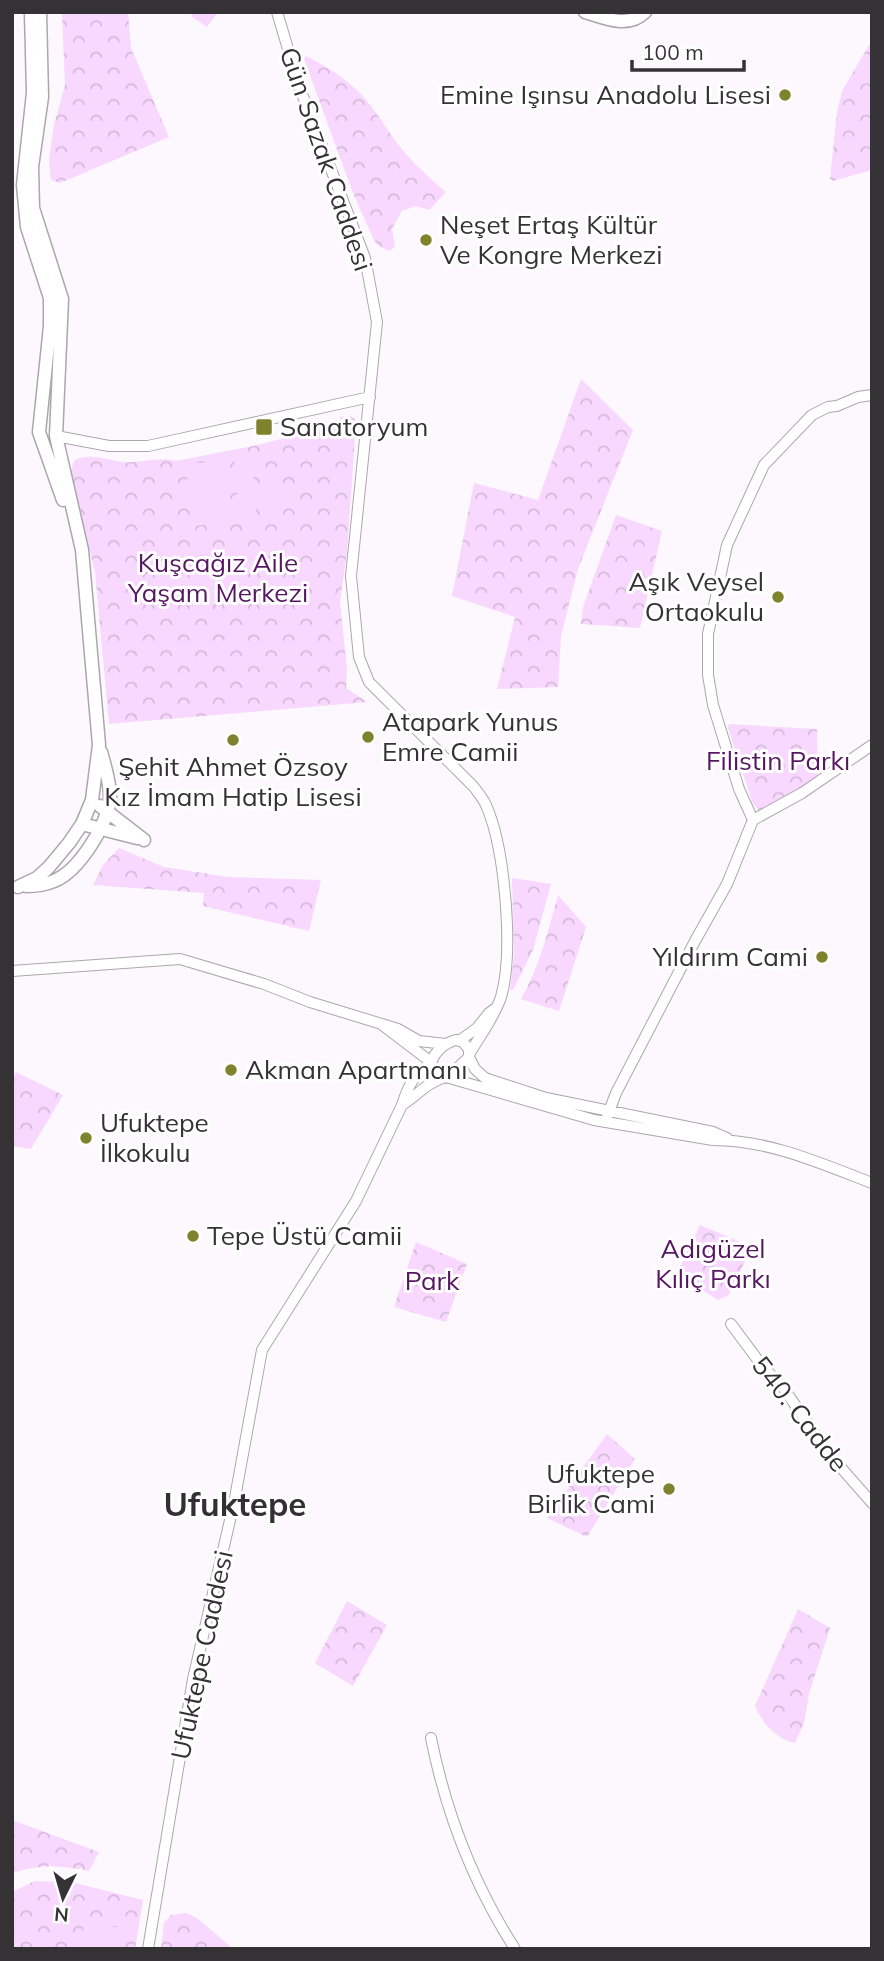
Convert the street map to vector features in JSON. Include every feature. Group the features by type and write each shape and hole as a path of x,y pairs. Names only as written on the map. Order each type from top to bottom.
{"main road":[{"path":"32,12 33,93 23,185 27,227 50,298 50,327 39,432 82,550"},
{"path":"15,887 47,883 64,874 81,858 100,828 110,795 99,745 82,550 56,436 62,299 33,208 32,167 43,97 40,12"},
{"path":"585,12 618,22 630,20 645,12"},
{"path":"15,887 37,877 49,867 82,824 92,800 99,745"},
{"path":"82,824 145,840 92,800"}],"street":[{"name":"Gün Sazak Caddesi","path":"277,12 299,86 365,258 377,322 351,576 359,657 369,682 474,787 485,803 494,828 504,883 506,972 494,1016 469,1055"},
{"path":"753,820 739,789 713,705 708,675 708,634 727,545 764,465 812,415 828,407 872,395"},
{"path":"56,436 109,446 148,446 370,397"},
{"path":"601,1115 616,1093 727,884 753,820 802,793 872,745"},
{"path":"12,971 180,959 398,1028 419,1041 446,1044 459,1041 466,1045 475,1069 485,1078 601,1115"},
{"name":"Gün Sazak Caddesi","path":"459,1041 477,1028 496,1007"},
{"path":"381,1024 427,1059 434,1072 446,1077 713,1140 762,1145 808,1158 872,1184"},
{"path":"431,1065 435,1055 446,1044"},
{"path":"446,1077 469,1055"},
{"name":"Ufuktepe Caddesi","path":"148,1949 193,1679 234,1503 262,1350 356,1201 407,1089 424,1068 431,1065"},
{"name":"Ufuktepe Caddesi","path":"402,1105 426,1085 446,1077"},
{"name":"540. Cadde","path":"731,1324 763,1367 782,1386 829,1454 872,1503"},
{"path":"431,1738 439,1778 462,1847 515,1949"}],"green space":[{"path":"62,12 128,12 131,48 169,137 60,183 51,180 49,160 54,125 65,85"},
{"path":"194,12 218,12 207,27 191,16"},
{"path":"872,40 872,170 833,181 830,179 837,112 842,91"},
{"path":"306,56 350,84 371,106 406,154 446,192 429,210 415,206 402,211 392,229 395,247 389,251 377,245 353,193 304,59"},
{"path":"581,379 633,430 578,569 561,636 558,687 497,689 515,617 452,596 474,483 538,500"},
{"name":"Kuşcağız Aile Yaşam Merkezi","path":"351,416 356,423 347,551 340,602 347,669 346,688 367,702 109,724 95,572 73,486 71,471 74,461 91,457 122,462 162,459 176,461 253,446 341,424 340,417"},
{"path":"252,456 257,523 240,524 234,458"},
{"path":"224,461 229,523 191,526 186,464"},
{"path":"280,481 283,521 263,523 260,483"},
{"path":"616,515 662,531 640,628 581,624 583,607"},
{"name":"Filistin Parkı","path":"729,724 817,729 818,776 773,806 759,810 753,804 728,728"},
{"path":"119,848 164,867 228,877 321,880 309,931 203,906 204,893 93,885 103,865"},
{"path":"512,878 551,884 533,950 513,990 510,990 514,955"},
{"path":"558,895 586,927 559,1011 521,999 538,961"},
{"path":"16,1072 63,1095 31,1149 12,1146 12,1080"},
{"name":"Adıgüzel Kılıç Parkı","path":"700,1225 752,1247 728,1296 718,1300 677,1274"},
{"name":"Park","path":"416,1242 467,1264 446,1322 394,1307"},
{"path":"607,1434 635,1459 587,1537 547,1518"},
{"path":"347,1601 387,1625 353,1686 315,1663"},
{"path":"798,1609 830,1628 809,1694 804,1723 795,1743 770,1729 755,1706"},
{"path":"12,1820 99,1852 89,1871 50,1867 31,1868 12,1874"},
{"path":"35,1881 71,1882 143,1900 135,1949 12,1949 12,1892"},
{"path":"186,1913 197,1918 233,1949 161,1949 164,1923 171,1915"},
{"path":"85,1922 128,1929 125,1949 80,1948"}],"place":[{"name":"Emine Işınsu Anadolu Lisesi","path":"785,95"},
{"name":"Neşet Ertaş Kültür Ve Kongre Merkezi","path":"426,240"},
{"name":"Sanatoryum","path":"264,427"},
{"name":"Aşık Veysel Ortaokulu","path":"778,597"},
{"name":"Atapark Yunus Emre Camii","path":"368,737"},
{"name":"Şehit Ahmet Özsoy Kız İmam Hatip Lisesi","path":"233,740"},
{"name":"Yıldırım Cami","path":"822,957"},
{"name":"Akman Apartmanı","path":"231,1070"},
{"name":"Ufuktepe İlkokulu","path":"86,1138"},
{"name":"Tepe Üstü Camii","path":"193,1236"},
{"name":"Ufuktepe Birlik Cami","path":"669,1489"}],"district":[{"name":"Ufuktepe","path":"235,1504"}]}
